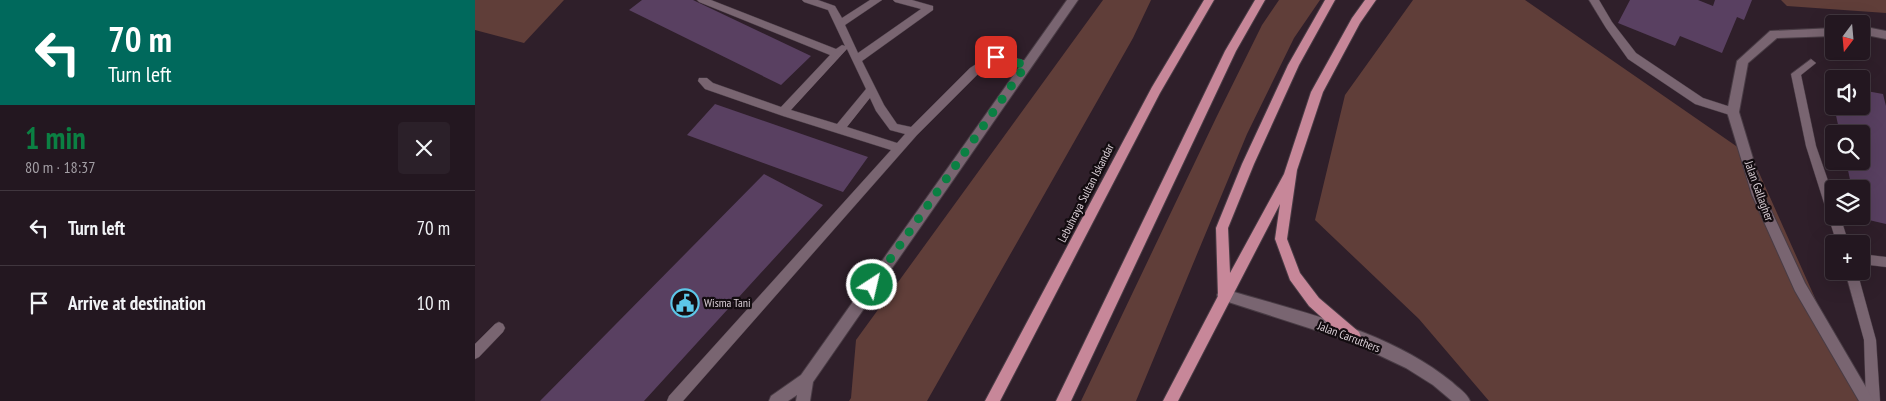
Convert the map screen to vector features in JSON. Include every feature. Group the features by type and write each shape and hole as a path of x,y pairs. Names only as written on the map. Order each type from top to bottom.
{"main road":[{"name":"Lebuhraya Sultan Iskandar","path":"992,401 1156,90 1209,0"},
{"path":"1063,401 1231,51 1260,0"},
{"path":"1225,295 1222,228 1248,164 1294,64 1330,0"},
{"path":"1170,401 1291,170 1317,92 1356,21 1371,0"},
{"path":"1291,170 1281,239 1287,258 1295,276 1314,302 1354,337"}],"street":[{"path":"777,401 806,380 1073,0"},
{"path":"1870,31 1886,34"},
{"name":"Jalan Gallagher","path":"1825,32 1774,34 1743,61 1733,112 1758,194 1800,287 1867,401"},
{"name":"Jalan Carruthers","path":"1225,295 1354,337 1411,363 1448,386 1463,401"},
{"path":"803,401 806,380"}],"lane":[{"path":"702,0 837,54"},
{"path":"807,0 832,8 880,108 894,127 913,132"},
{"path":"840,24 877,0"},
{"path":"857,59 930,8 899,0"},
{"path":"1594,0 1609,25 1632,56 1699,101 1733,112"},
{"path":"783,112 848,42"},
{"path":"674,401 913,132 974,71 996,57 1026,65"},
{"path":"1811,63 1796,74 1811,146 1825,189"},
{"path":"703,81 709,86 783,112 899,148"},
{"path":"839,129 871,89"},
{"path":"1870,260 1886,262"},
{"path":"1853,280 1870,340 1873,401"},
{"path":"475,353 499,328"}],"shaded area":[{"path":"475,0 564,0 524,43 475,30"},
{"path":"1103,0 1151,0 1133,38 927,401 849,401 851,398 856,340"},
{"path":"1279,0 1320,0 1294,38 1247,134 1136,401 1081,401 1216,118 1262,25"},
{"path":"1413,0 1525,0 1752,157 1861,401 1489,401 1419,319 1315,220 1345,95"},
{"path":"1781,0 1886,0 1886,13 1787,6"}],"building":[{"path":"642,0 693,0 811,56 781,85 629,10"},
{"path":"1630,0 1698,0 1713,6 1715,0 1752,0 1744,20 1737,17 1722,53 1680,36 1675,46 1618,23"},
{"path":"1870,92 1883,94 1886,106 1886,224 1870,220 1870,180 1850,180 1848,170 1870,170 1870,125 1838,125 1836,115 1870,115"},
{"path":"715,104 868,157 843,192 687,135"},
{"name":"Wisma Tani","path":"764,174 823,205 644,401 540,401"}],"place":[{"name":"Wisma Tani","path":"685,303"}],"route":[{"path":"872,285 1026,65 996,57"}]}
